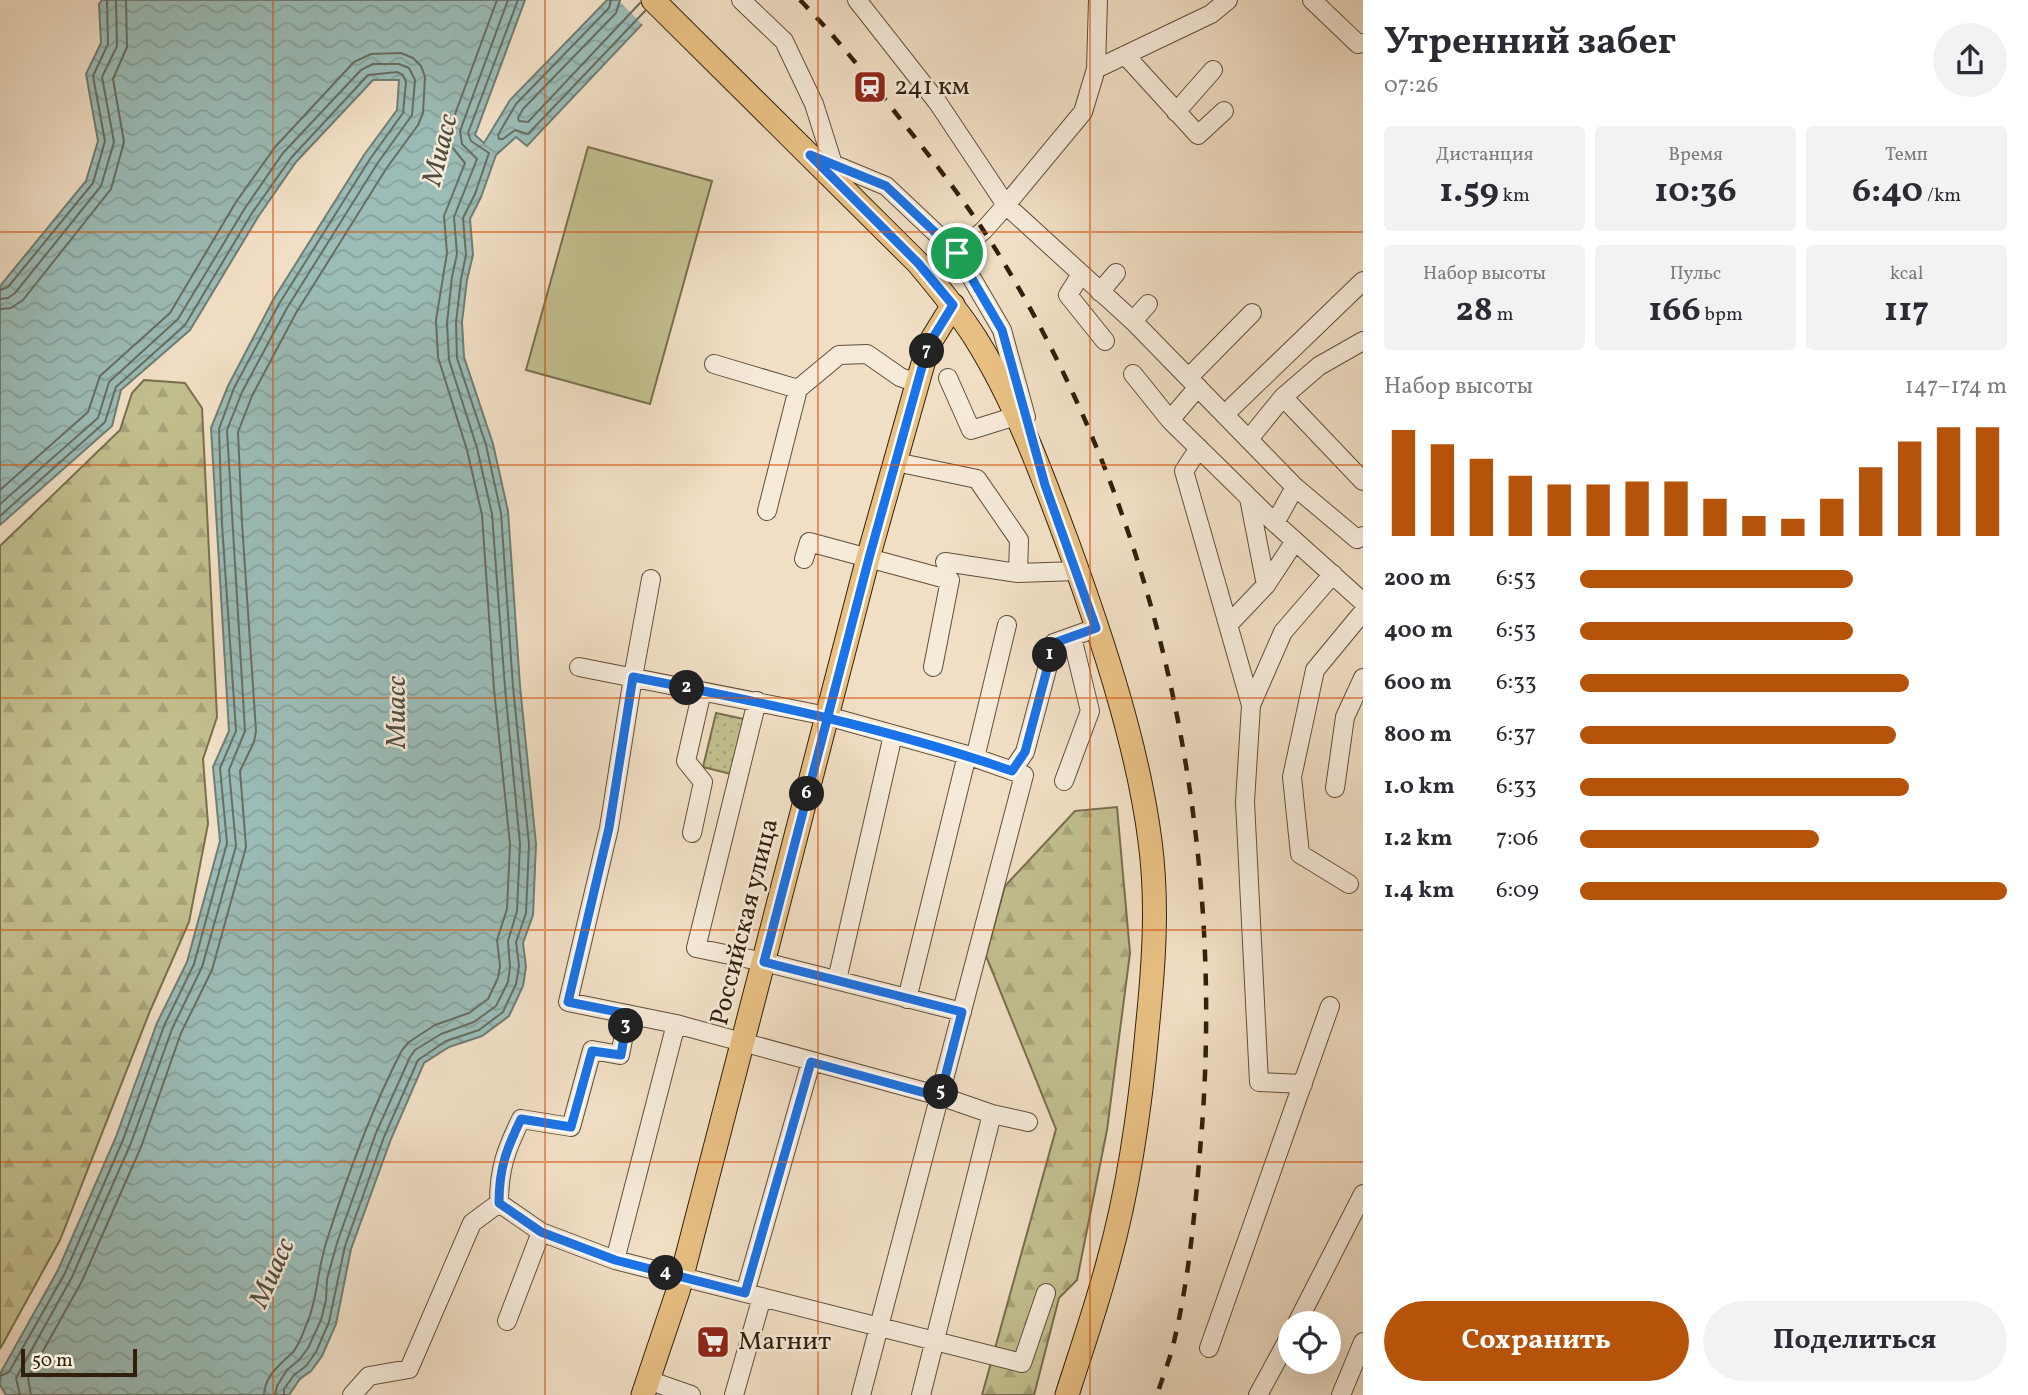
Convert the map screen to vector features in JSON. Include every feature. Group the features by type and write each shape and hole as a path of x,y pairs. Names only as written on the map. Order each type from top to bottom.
{"main road":[{"path":"653,0 918,263 953,305 977,341 1016,416 1077,571 1115,690 1143,796 1154,881 1154,951 1140,1095 1124,1197 1109,1262 1067,1395"},
{"name":"Российская улица","path":"645,1387 681,1277 895,462 929,344 953,305"}],"lane":[{"path":"741,0 784,41 814,104 833,164"},
{"path":"857,0 938,103 1006,205 1133,321 1295,487 1357,539 1363,536"},
{"path":"957,253 1006,205 1083,112 1096,69 1098,0"},
{"path":"1096,69 1211,14 1227,0"},
{"path":"1312,0 1358,44 1363,43"},
{"path":"1125,55 1198,135 1224,111"},
{"path":"1176,112 1213,70"},
{"path":"810,155 886,186 957,253 1002,330 1045,485"},
{"path":"1100,292 1116,273"},
{"path":"1081,274 1068,295 1105,341"},
{"path":"1225,414 1363,282"},
{"path":"1133,321 1148,304"},
{"path":"1170,420 1194,382 1252,313"},
{"path":"1249,439 1283,397 1319,366 1363,341"},
{"path":"767,511 798,389 839,355 867,354 900,377 918,383"},
{"path":"714,364 798,389"},
{"path":"1133,374 1170,420 1275,523 1363,602"},
{"path":"948,379 971,430 1016,416"},
{"path":"1283,397 1363,481"},
{"path":"1199,448 1184,471 1251,705 1245,802 1259,1082 1303,1084"},
{"path":"895,462 977,479 1019,540 1018,573"},
{"path":"1275,523 1295,487"},
{"path":"1249,498 1266,585"},
{"path":"1228,625 1266,585 1295,541"},
{"path":"804,559 809,542 950,580 933,667"},
{"path":"945,562 1018,573 1077,571"},
{"path":"1251,705 1283,632 1333,574"},
{"path":"651,579 609,828 568,1002 677,1024 1028,1122"},
{"path":"1349,884 1300,854 1292,777 1315,670 1363,612"},
{"path":"907,999 1007,625"},
{"path":"1012,771 1025,752 1054,643 1096,628"},
{"path":"1064,781 1090,712 1072,637"},
{"path":"579,667 827,716 1024,775 861,1395"},
{"path":"1335,788 1345,717 1363,678"},
{"path":"692,833 703,782 686,761 702,691"},
{"path":"757,701 696,948 764,962 962,1012"},
{"path":"837,981 893,734"},
{"path":"1209,1348 1330,1006"},
{"path":"499,1203 499,1183 506,1151 521,1119 571,1127 592,1051 621,1055 628,1014"},
{"path":"615,1260 677,1024"},
{"path":"734,1395 754,1295 811,1062"},
{"path":"921,1395 992,1114"},
{"path":"1303,1311 1363,1194"},
{"path":"499,1203 541,1232 615,1260 1022,1363 1046,1293"},
{"path":"352,1395 369,1376 409,1369 472,1223 499,1203"},
{"path":"507,1321 541,1232"},
{"path":"1341,1395 1363,1342"},
{"path":"1258,1395 1278,1358"},
{"path":"645,1387 691,1395"}],"green space":[{"path":"588,147 712,181 650,404 526,370"},
{"path":"144,380 185,383 202,408 217,717 203,759 208,824 189,922 150,1011 60,1240 0,1349 0,546 120,430 132,393"},
{"path":"716,713 744,719 731,774 703,767"},
{"path":"1117,807 1130,953 1107,1130 1077,1280 1059,1298 1034,1395 982,1395 1056,1129 986,956 1005,886 1075,811"}],"water":[{"name":"Миасс","path":"102,0 525,0 475,135 484,143 510,100 607,0 665,0 527,146 516,137 496,155 470,219 473,255 462,322 464,357 493,444 508,511 520,686 536,844 533,915 523,943 526,967 523,986 509,1016 482,1036 449,1047 424,1063 391,1139 351,1249 336,1324 322,1356 289,1395 6,1395 0,1385 1,1372 58,1270 116,1137 157,1023 187,962 220,841 213,767 229,731 211,428 228,386 273,300 364,155 397,110 399,80 373,80 296,162 258,217 190,330 121,390 112,426 0,525 0,286 86,181 98,141 86,74 101,43 99,4"}],"pier":[{"path":"618,0 669,0 645,27"}],"railway":[{"path":"800,0 863,71 967,206 1004,263 1058,362 1103,465 1141,571 1169,680 1190,790 1202,902 1206,1015 1202,1127 1189,1259 1181,1311 1157,1395"}],"place":[{"name":"241 км","path":"870,87"},
{"name":"Магнит","path":"713,1342"}],"route":[{"path":"957,253 886,186 810,155 918,263 953,305 929,344 922,367 827,716 764,962 962,1012 940,1097 811,1062 745,1293 615,1260 541,1232 499,1203 499,1183 506,1151 521,1119 571,1127 592,1051 621,1055 628,1014 568,1002 609,828 633,677 827,716 967,755 1012,771 1025,752 1054,643 1096,628 1045,485 1002,330 957,253"}]}
